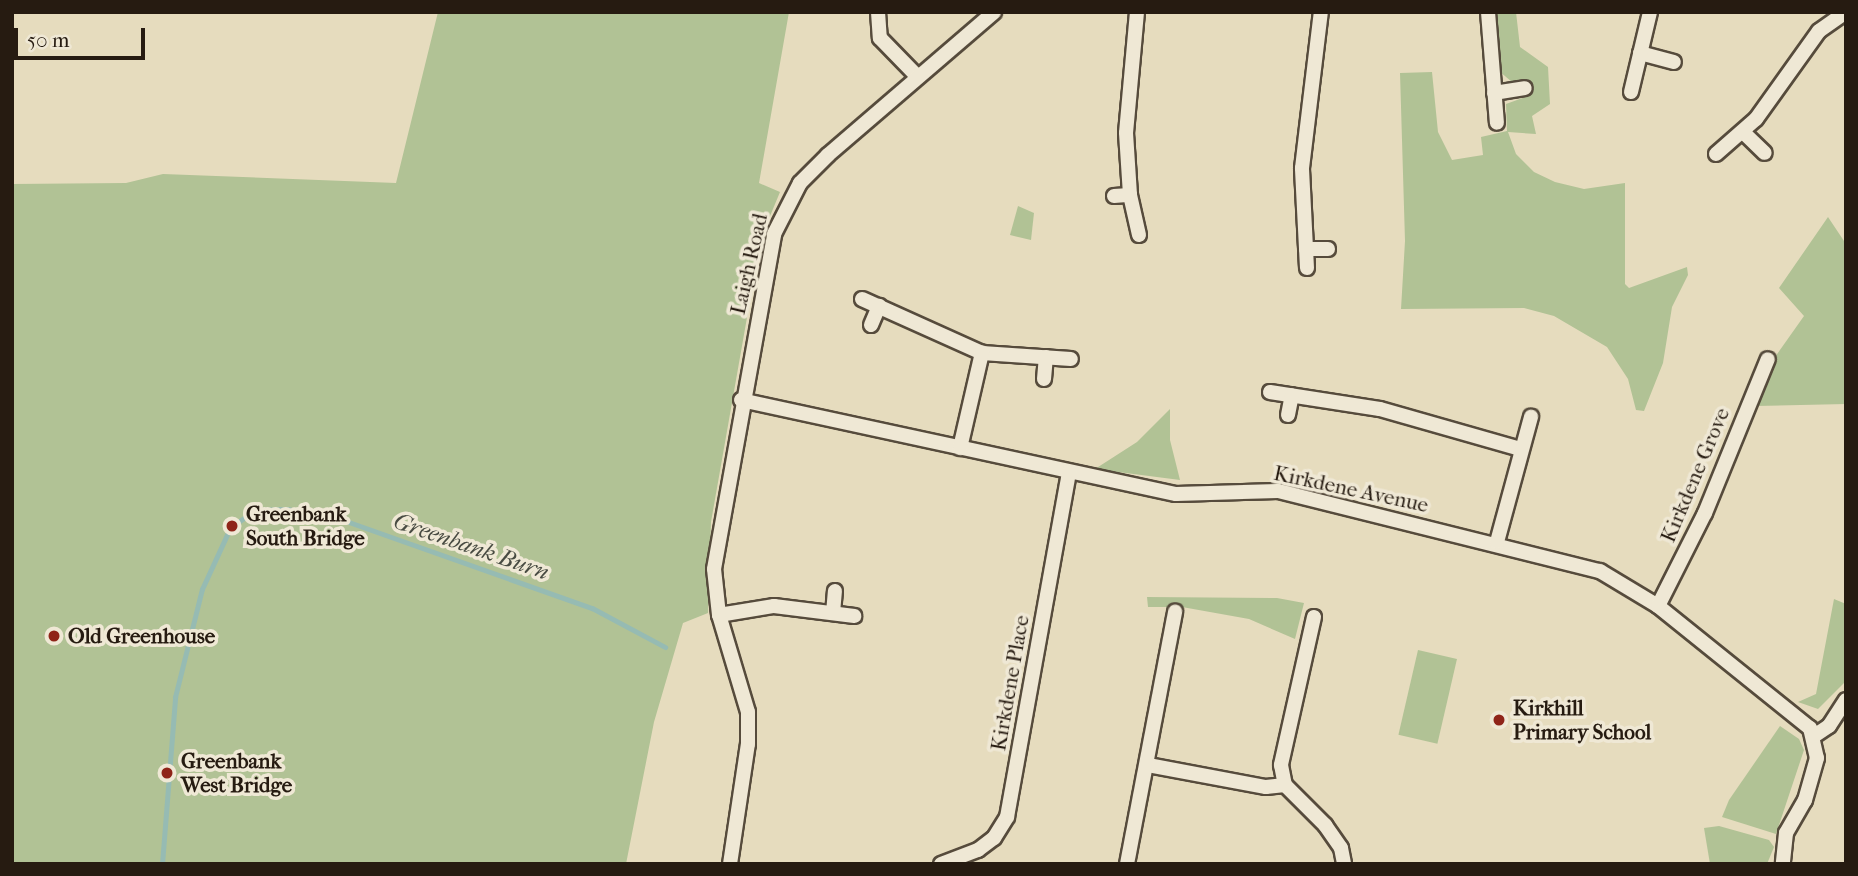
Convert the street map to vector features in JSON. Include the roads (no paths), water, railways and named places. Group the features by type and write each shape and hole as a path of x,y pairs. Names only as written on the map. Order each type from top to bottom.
{"street":[{"path":"878,12 880,38 917,76"},
{"name":"Laigh Road","path":"730,864 748,744 748,712 719,615 714,569 741,400 774,234 784,207 828,155 994,12"},
{"path":"1137,12 1126,134 1130,195 1139,235"},
{"path":"1307,268 1304,129 1321,12"},
{"path":"1488,12 1497,123"},
{"path":"1631,92 1650,12"},
{"path":"1716,154 1743,132 1819,31 1846,12"},
{"path":"1640,53 1674,62"},
{"path":"1494,93 1525,88"},
{"path":"1743,132 1765,153"},
{"path":"1114,196 1130,195"},
{"path":"1306,249 1328,249"},
{"path":"862,299 982,353 1071,359"},
{"path":"871,325 879,306"},
{"path":"960,448 982,353"},
{"path":"1044,379 1046,357"},
{"name":"Kirkdene Grove","path":"1658,606 1704,513 1768,359"},
{"path":"1743,371 1759,376"},
{"path":"1270,392 1380,409 1520,449"},
{"path":"1288,415 1292,396"},
{"name":"Kirkdene Avenue","path":"741,400 1176,494 1278,491 1497,542 1600,571 1658,606 1810,728 1814,736"},
{"path":"1497,542 1520,449 1531,417"},
{"name":"Kirkdene Place","path":"941,864 978,850 994,838 1007,817 1069,473"},
{"path":"833,613 835,591"},
{"path":"719,615 774,606 854,616"},
{"path":"1127,864 1148,765 1175,612"},
{"path":"1314,617 1283,748 1285,785 1325,825 1341,848 1344,864"},
{"path":"1783,864 1786,833 1805,800 1817,758 1814,736 1829,726 1846,700"},
{"path":"1148,765 1266,787 1285,785"}],"waterway":[{"name":"Greenbank Burn","path":"162,864 175,697 202,589 230,528 255,510 287,509 343,520 592,608 665,647"}],"place":[{"name":"Greenbank South Bridge","path":"232,526"},
{"name":"Old Greenhouse","path":"54,636"},
{"name":"Kirkhill Primary School","path":"1499,720"},
{"name":"Greenbank West Bridge","path":"167,773"}]}
